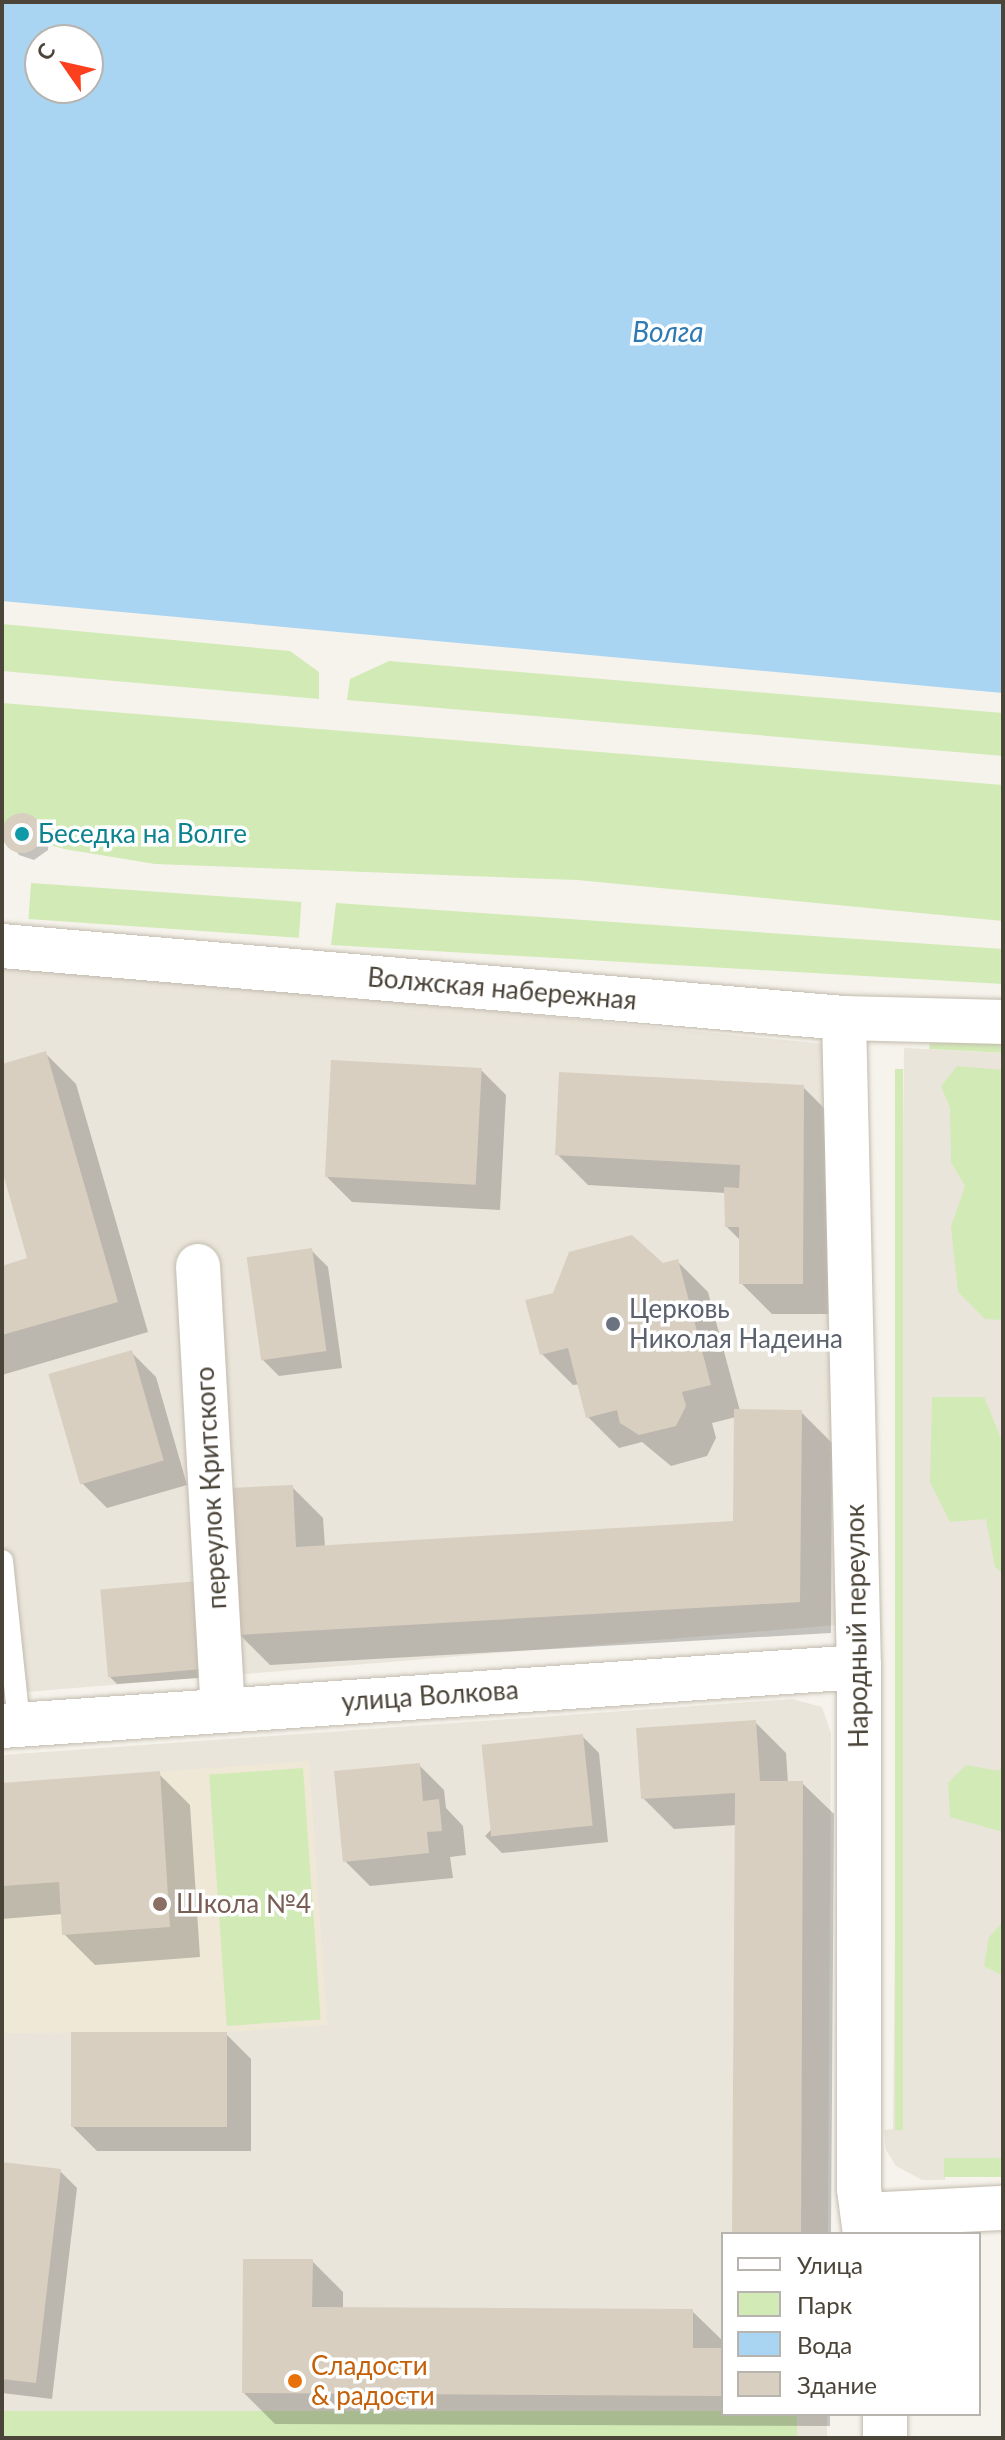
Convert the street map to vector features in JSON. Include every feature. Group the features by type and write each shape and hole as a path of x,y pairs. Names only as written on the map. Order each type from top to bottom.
{"street":[{"name":"Волжская набережная","path":"2,946 844,1018 1003,1022"},
{"name":"Народный переулок","path":"844,1018 859,1667 864,2224"},
{"name":"переулок Критского","path":"198,1266 223,1710"},
{"name":"улица Волкова","path":"11,1725 859,1667"},
{"path":"864,2224 1003,2208"},
{"path":"977,2232 1003,2217"},
{"path":"885,2416 885,2438"}],"lane":[{"path":"2,1561 11,1725"}],"shaded area":[{"path":"2,962 824,1044 837,1625 2,1694"},
{"path":"904,1048 1003,1053 1003,2158 945,2161 945,2180 922,2180 896,2166 886,2150 884,2130 893,2129"},
{"path":"792,1699 822,1707 831,1733 828,2232 721,2232 721,2416 827,2416 827,2438 2,2438 2,1755"},
{"name":"Школа №4","path":"309,1761 327,2025 227,2032 2,2033 2,1783"}],"green space":[{"path":"2,624 290,651 319,672 319,699 2,671"},
{"path":"389,661 1003,713 1003,756 347,700 350,679"},
{"path":"2,703 1003,785 1003,921 577,880 155,864 64,849 40,842 41,827 29,814 12,816 2,829"},
{"path":"31,883 301,902 299,938 28,919"},
{"path":"336,903 1003,949 1003,984 331,945"},
{"path":"930,1037 1003,1041 1002,1053 929,1049"},
{"path":"957,1066 1003,1070 1003,1320 985,1319 958,1292 951,1227 965,1186 951,1162 950,1108 941,1086"},
{"path":"895,1069 903,1069 903,2130 895,2130"},
{"path":"932,1397 984,1397 988,1406 1003,1444 1003,1573 995,1567 986,1519 950,1522 930,1482"},
{"path":"1003,1761 1003,1832 950,1817 948,1783 966,1765 999,1771"},
{"path":"303,1768 321,2019 227,2026 209,1775"},
{"path":"1003,1922 1003,1976 984,1966 989,1937"},
{"path":"944,2158 1003,2158 1003,2177 944,2177"},
{"path":"2,2411 721,2411 721,2416 797,2416 797,2438 2,2438"}],"water":[{"name":"Волга","path":"2,2 1003,2 1003,693 2,601"}],"building":[{"name":"Беседка на Волге","path":"22,813 36,819 42,833 36,847 22,853 8,847 2,833 8,819"},
{"path":"46,1051 118,1302 2,1335 2,1266 27,1258 2,1170 2,1064"},
{"path":"331,1060 482,1068 476,1185 325,1177"},
{"path":"559,1072 804,1085 803,1284 739,1284 739,1227 725,1227 724,1187 739,1188 740,1165 555,1155"},
{"name":"Церковь Николая Надеина","path":"632,1235 663,1263 678,1259 711,1385 682,1392 686,1406 676,1426 639,1435 620,1423 617,1410 586,1418 568,1348 540,1355 525,1300 553,1293 569,1252"},
{"path":"312,1248 326,1351 261,1360 247,1257"},
{"path":"132,1350 164,1461 80,1485 48,1374"},
{"path":"734,1409 802,1410 800,1602 237,1635 229,1488 293,1485 296,1547 733,1521"},
{"path":"198,1581 206,1669 108,1677 100,1590"},
{"path":"756,1720 760,1781 803,1781 801,2232 732,2232 735,1793 641,1799 636,1728"},
{"path":"583,1734 593,1825 491,1836 482,1745"},
{"path":"420,1763 423,1801 439,1799 442,1831 427,1832 429,1853 343,1862 334,1771"},
{"path":"160,1771 170,1927 62,1935 59,1882 2,1886 2,1783"},
{"path":"71,2032 227,2032 227,2127 71,2127"},
{"path":"2,2162 61,2169 36,2383 2,2379"},
{"path":"243,2259 313,2259 312,2307 693,2309 693,2348 721,2348 721,2396 242,2393"}],"place":[{"name":"Беседка на Волге","path":"22,834"},
{"name":"Церковь Николая Надеина","path":"613,1324"},
{"name":"Школа №4","path":"160,1904"},
{"name":"Сладости & радости","path":"295,2381"}]}
